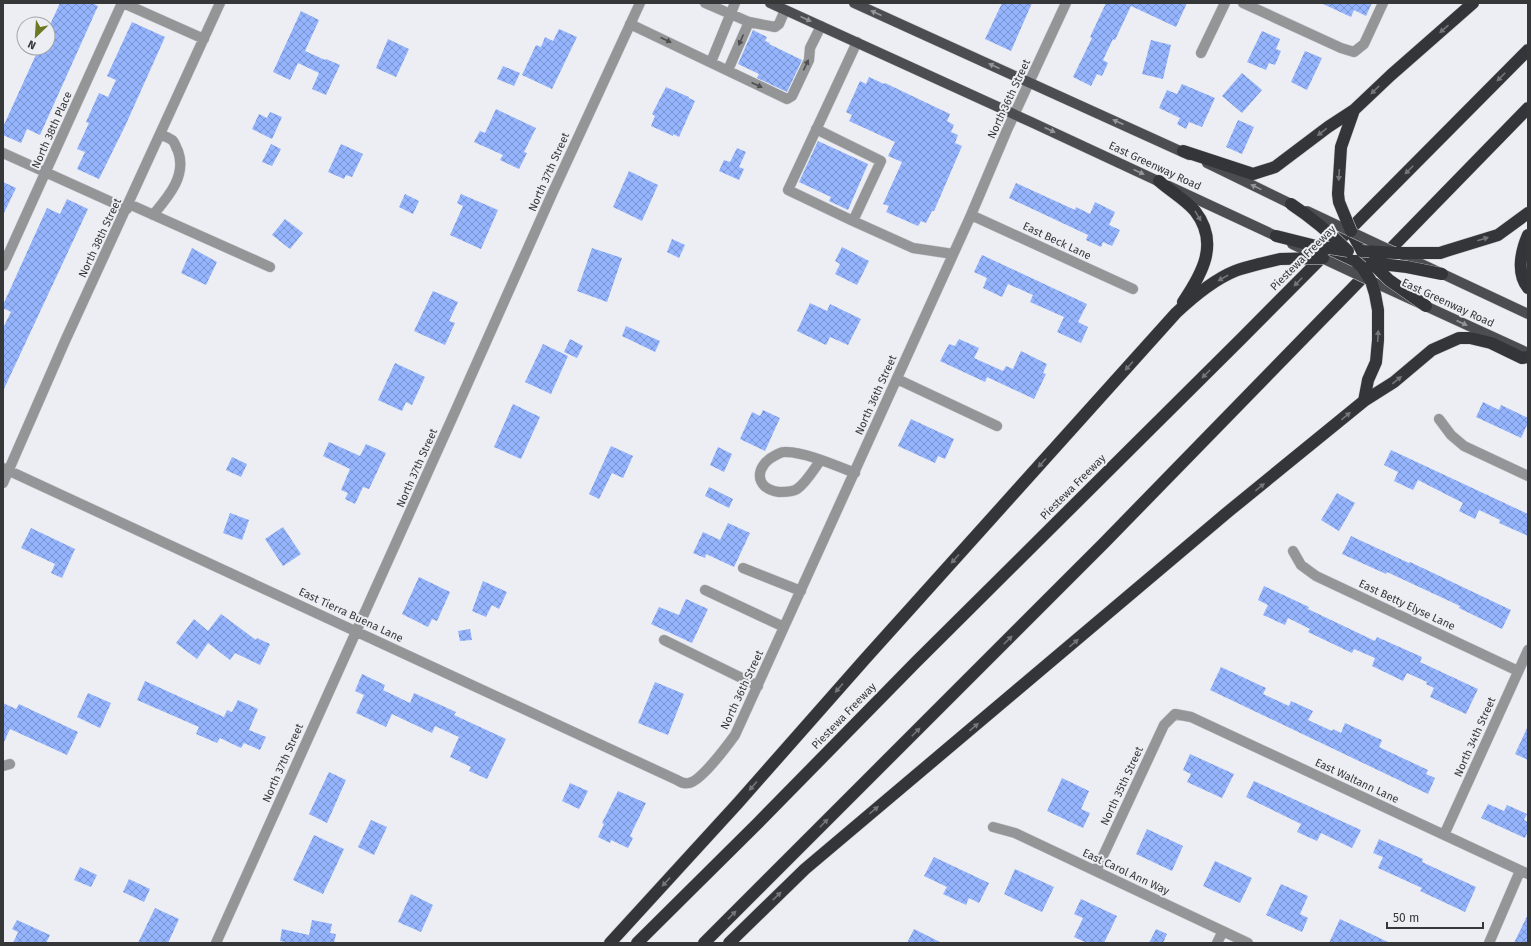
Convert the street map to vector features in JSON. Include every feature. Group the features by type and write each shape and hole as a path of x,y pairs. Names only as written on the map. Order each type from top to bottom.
{"highway":[{"path":"1182,152 1253,174 1275,167 1328,127 1354,110 1391,75 1473,3"},
{"name":"Piestewa Freeway","path":"637,943 1528,50"},
{"path":"704,943 1104,543 1528,108"},
{"path":"1354,110 1341,148 1338,194 1339,202 1351,231 1362,267 1371,281 1378,310 1376,362 1368,380 1364,401"},
{"path":"1158,181 1195,211 1204,226 1207,238 1208,249 1200,276 1176,313"},
{"path":"1291,204 1317,221 1348,251"},
{"path":"610,943 738,803 865,659 1176,313 1190,300 1212,284 1234,272 1259,264 1280,259 1323,258 1396,253 1440,253 1498,234 1528,213"},
{"path":"1528,235 1522,249 1521,262 1525,285 1528,288"},
{"path":"1276,236 1316,246 1348,251 1359,256 1372,263 1389,280 1426,306"},
{"path":"1372,263 1407,267 1442,274"},
{"path":"729,943 804,869 1230,511 1364,401 1394,382 1432,350 1459,338 1470,338 1491,343 1522,358 1528,357"}],"main road":[{"name":"East Greenway Road","path":"770,3 1015,114 1528,353"},
{"path":"854,3 1182,152 1528,314"}],"street":[{"path":"122,3 204,39"},
{"name":"North 38th Place","path":"3,266 122,3"},
{"name":"North 38th Street","path":"3,483 6,469 128,207 220,3"},
{"name":"North 37th Street","path":"216,943 552,194 640,3"},
{"path":"705,3 750,22 774,27 779,24 784,10"},
{"path":"711,62 735,3"},
{"name":"North 36th Street","path":"689,783 695,781 702,775 735,735 855,473 1066,3"},
{"path":"1201,53 1226,3"},
{"path":"1242,3 1341,48 1354,52 1364,44 1383,3"},
{"path":"728,70 750,22"},
{"path":"630,24 787,99 792,96 809,60 810,48 821,26"},
{"path":"857,42 788,190 913,248 954,254"},
{"path":"816,129 881,160 853,221"},
{"path":"153,215 172,191 177,182 180,163 178,152 173,141 161,134"},
{"path":"3,153 128,207 153,215 270,267"},
{"name":"East Beck Lane","path":"971,214 1133,289"},
{"path":"897,379 997,426"},
{"path":"1439,419 1451,435 1464,446 1528,476"},
{"path":"820,461 796,489 783,492 771,490 762,484 760,476 762,467 769,459 783,452 797,453 855,473"},
{"name":"East Tierra Buena Lane","path":"6,469 677,780 689,783"},
{"name":"East Betty Elyse Lane","path":"1292,551 1301,565 1316,576 1518,671"},
{"path":"744,568 801,591"},
{"path":"705,590 784,627"},
{"path":"664,640 758,686"},
{"name":"North 34th Street","path":"1444,835 1528,650"},
{"name":"East Waltann Lane","path":"1175,714 1191,717 1524,872"},
{"name":"North 35th Street","path":"1096,871 1164,725 1175,714"},
{"name":"East Carol Ann Way","path":"993,827 1014,833 1248,943"},
{"path":"1489,943 1524,872"},
{"path":"1217,943 1222,931"}],"building":[{"path":"60,3 92,3 98,6 40,135 27,129 21,143 3,135 3,127 35,56 56,56 56,16 54,16"},
{"path":"1002,3 1032,3 1011,51 985,39"},
{"path":"1106,3 1187,3 1176,27 1131,6 1115,40 1113,39 1103,60 1108,63 1102,76 1097,74 1091,86 1073,77 1092,38 1090,37"},
{"path":"1321,3 1372,3 1366,16 1354,10 1351,17"},
{"path":"301,11 319,20 305,51 340,65 326,95 312,89 319,73 298,63 290,80 273,72"},
{"path":"132,22 165,37 126,124 99,179 77,169 85,152 77,149 89,123 86,122 99,93 108,97 116,80 107,76"},
{"path":"559,29 577,37 552,89 522,75 536,45 541,47 545,37 553,41"},
{"path":"753,30 767,37 765,41 770,43 769,44 802,60 787,92 757,78 759,74 738,64"},
{"path":"1262,31 1280,39 1276,49 1281,51 1275,65 1269,63 1266,70 1247,62"},
{"path":"388,39 409,49 396,77 376,68"},
{"path":"1151,40 1171,45 1163,79 1142,74"},
{"path":"1305,51 1322,58 1307,90 1291,82"},
{"path":"503,66 520,73 514,86 497,79"},
{"path":"1242,73 1262,90 1242,113 1222,96"},
{"path":"869,77 950,114 947,121 954,125 951,132 958,135 955,143 962,146 934,211 932,211 926,223 921,221 918,226 886,212 889,206 883,204 902,162 888,156 895,142 849,121 852,115 846,112 860,81 866,84"},
{"path":"1182,84 1215,98 1202,127 1189,122 1186,129 1177,124 1180,118 1159,108 1167,90 1177,94"},
{"path":"666,87 695,101 679,137 673,134 673,136 651,126 655,116 652,114"},
{"path":"496,109 536,128 524,152 527,153 519,169 500,160 503,155 474,142 480,131 485,133"},
{"path":"270,112 282,117 272,139 252,129 259,114 267,118"},
{"path":"1238,120 1254,127 1242,154 1226,147"},
{"path":"818,141 868,164 848,210 829,201 831,197 799,182"},
{"path":"271,144 281,149 272,166 262,162"},
{"path":"341,144 363,154 352,177 346,175 344,179 328,172"},
{"path":"737,148 746,152 739,167 744,169 739,180 719,171 724,160 730,162"},
{"path":"629,171 658,185 642,221 613,207"},
{"path":"3,182 16,188 3,215"},
{"path":"1016,183 1075,210 1076,207 1090,214 1095,202 1115,212 1109,225 1120,230 1112,246 1103,242 1101,247 1086,240 1088,235 1009,198"},
{"path":"405,194 419,201 413,214 399,207"},
{"path":"461,194 498,210 481,249 450,235 463,206 457,203"},
{"path":"67,199 88,209 3,391 3,328 11,312 3,308 3,305 47,208 60,214"},
{"path":"285,219 303,233 290,249 272,235"},
{"path":"672,239 685,245 679,258 667,252"},
{"path":"842,247 869,261 857,285 835,274 840,264 835,261"},
{"path":"192,248 217,262 206,285 181,273"},
{"path":"592,248 622,258 607,302 577,291"},
{"path":"982,255 1087,304 1078,322 1088,327 1081,343 1057,332 1064,317 1030,302 1033,295 1008,284 1002,297 983,288 987,278 974,272"},
{"path":"433,291 458,302 449,321 455,323 445,345 414,331"},
{"path":"810,303 827,311 830,304 861,319 848,345 830,337 826,345 797,331"},
{"path":"626,326 660,341 655,352 622,336"},
{"path":"570,339 583,346 577,358 564,352"},
{"path":"959,339 979,348 974,358 1003,371 1006,366 1013,369 1021,351 1047,364 1043,373 1046,374 1034,399 987,377 985,382 940,361 949,344 955,346"},
{"path":"543,344 568,356 551,394 525,382"},
{"path":"395,363 425,377 412,405 406,402 402,411 378,400"},
{"path":"1483,402 1499,410 1501,405 1528,418 1528,423 1521,438 1476,417"},
{"path":"513,404 540,417 521,459 494,447"},
{"path":"763,410 780,418 765,451 740,439 752,412 760,416"},
{"path":"911,419 954,439 945,459 938,456 935,463 898,446"},
{"path":"329,442 360,456 366,444 386,453 369,489 363,487 355,504 345,499 348,493 341,490 350,469 323,456"},
{"path":"611,446 633,456 623,478 612,473 599,499 589,494"},
{"path":"718,447 732,454 724,472 710,465"},
{"path":"1391,450 1528,514 1528,536 1499,523 1500,520 1479,510 1475,519 1459,511 1463,503 1418,480 1413,490 1394,481 1398,472 1384,465"},
{"path":"232,457 247,464 241,477 226,470"},
{"path":"709,487 733,499 729,508 705,496"},
{"path":"1337,493 1355,503 1339,531 1321,520"},
{"path":"230,513 249,520 242,540 223,533"},
{"path":"728,523 750,533 734,567 706,554 705,558 693,553 703,532 720,540"},
{"path":"283,527 301,554 283,566 265,539"},
{"path":"31,528 75,549 62,578 51,573 55,564 21,548"},
{"path":"1351,536 1511,610 1502,629 1459,608 1460,606 1387,572 1386,574 1342,554"},
{"path":"419,577 450,592 437,621 432,619 428,627 402,614"},
{"path":"483,581 507,592 499,609 492,605 486,617 472,611"},
{"path":"1264,586 1375,641 1377,637 1422,657 1420,662 1478,689 1466,714 1430,697 1434,688 1426,684 1427,682 1407,673 1403,681 1372,666 1375,658 1354,649 1352,653 1308,632 1310,629 1288,618 1285,625 1263,615 1268,605 1258,600"},
{"path":"686,599 708,609 692,643 651,624 659,607 679,615"},
{"path":"221,614 256,640 257,638 270,644 260,665 235,653 230,660 208,643 197,659 176,643 194,619 208,631"},
{"path":"470,629 472,640 460,641 458,631"},
{"path":"1221,667 1266,688 1263,694 1289,706 1291,701 1313,711 1308,720 1332,731 1333,729 1341,733 1345,723 1382,740 1379,747 1428,770 1426,774 1435,778 1428,794 1210,690"},
{"path":"362,674 385,685 383,690 410,703 414,693 456,712 454,715 506,739 487,779 469,771 471,767 450,757 459,737 435,726 432,733 392,714 386,727 356,713 364,695 355,691"},
{"path":"145,681 224,717 227,710 232,712 238,700 258,709 249,730 266,737 260,750 244,743 241,748 220,738 217,743 196,734 199,727 137,700"},
{"path":"655,682 684,694 668,735 638,723"},
{"path":"88,693 111,703 100,728 77,717"},
{"path":"3,703 16,709 19,704 78,732 67,755 10,729 3,744"},
{"path":"1528,726 1528,760 1515,754"},
{"path":"1190,754 1234,774 1222,798 1187,782 1191,774 1183,770"},
{"path":"329,772 346,780 327,823 309,814"},
{"path":"1062,778 1089,791 1081,809 1090,813 1083,828 1047,811"},
{"path":"1254,781 1361,830 1352,848 1321,833 1317,841 1297,832 1301,824 1246,797"},
{"path":"570,783 588,791 579,809 562,801"},
{"path":"618,791 646,803 630,836 633,838 628,848 611,840 610,843 598,837 604,824 602,823"},
{"path":"1488,804 1504,811 1507,805 1527,814 1524,820 1528,822 1528,831 1525,838 1481,818"},
{"path":"371,820 387,827 374,855 358,847"},
{"path":"1147,829 1183,846 1172,871 1136,854"},
{"path":"314,835 344,849 323,894 293,880"},
{"path":"1379,839 1423,859 1422,862 1476,887 1465,912 1420,891 1422,888 1378,868 1383,857 1373,853"},
{"path":"934,857 989,883 979,903 969,898 966,905 943,894 947,887 924,876"},
{"path":"1215,861 1252,878 1240,903 1203,886"},
{"path":"80,867 97,875 91,887 74,880"},
{"path":"1015,869 1054,887 1042,912 1004,894"},
{"path":"129,879 150,889 144,902 123,892"},
{"path":"1281,884 1308,896 1300,914 1308,918 1302,932 1266,915"},
{"path":"411,894 433,905 421,932 398,922"},
{"path":"1081,899 1117,916 1104,943 1087,943 1074,937 1083,918 1074,914"},
{"path":"155,908 179,919 168,943 138,943"},
{"path":"1528,914 1528,943 1514,943"},
{"path":"1340,919 1390,943 1329,943"},
{"path":"17,920 50,935 46,943 13,943 18,932 12,929"},
{"path":"312,920 332,924 330,933 336,934 334,943 291,943 280,941 282,929 309,935"},
{"path":"914,929 942,943 907,943"},
{"path":"1156,929 1167,934 1163,943 1149,943"}]}
